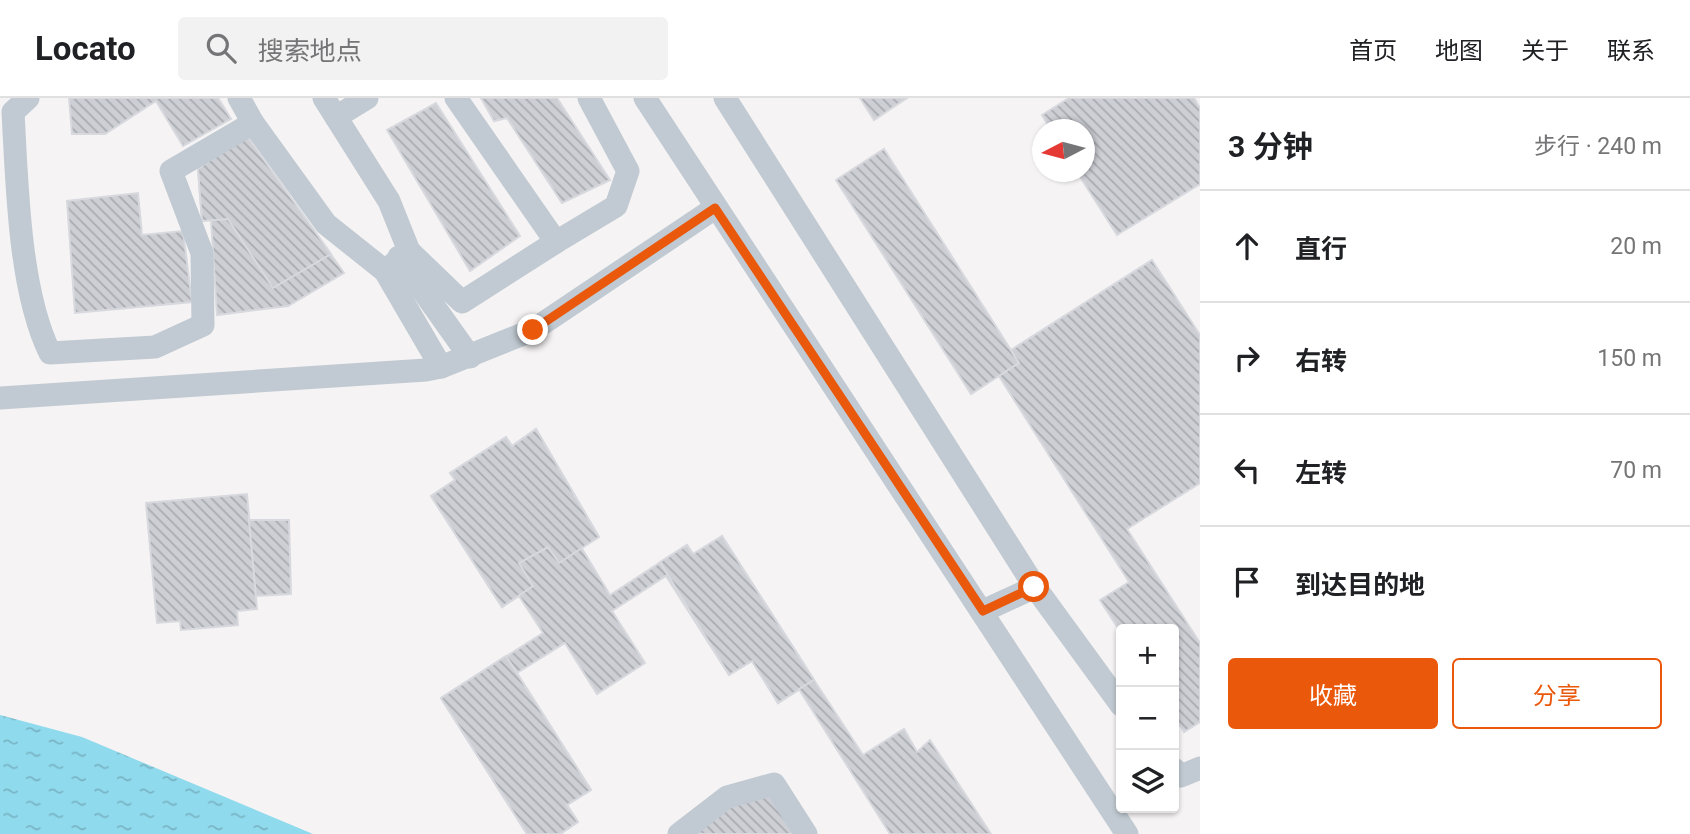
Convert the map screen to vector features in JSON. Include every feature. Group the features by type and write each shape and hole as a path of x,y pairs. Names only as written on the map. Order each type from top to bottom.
{"street":[{"path":"28,98 13,112 19,208 37,327 50,353 155,347 203,325 202,253 171,171 253,123"},
{"path":"239,98 253,123 326,224 398,260 462,302 616,206 628,171 589,98"},
{"path":"367,98 330,108 389,201 398,260 441,367"},
{"path":"456,98 556,242"},
{"path":"645,98 1127,834"},
{"path":"725,98 1034,587 1116,698"},
{"path":"0,398 441,367 533,330 715,208"},
{"path":"398,260 470,356"},
{"path":"983,611 1034,587"},
{"path":"1179,774 1181,776 1200,768"},
{"path":"679,834 727,797 774,785 806,834"}],"water":[{"path":"0,715 82,737 313,834 0,834"}],"building":[{"path":"69,98 218,98 231,119 183,146 156,101 105,134 72,134"},
{"path":"481,98 557,98 610,180 562,203 507,118 494,121"},
{"path":"860,98 907,98 874,120"},
{"path":"1069,98 1194,98 1200,108 1200,184 1117,235 1083,182 1095,182 1095,119 1044,119 1042,115"},
{"path":"436,103 520,236 470,271 387,130"},
{"path":"245,133 344,273 288,306 217,315 211,220 202,221 198,169"},
{"path":"245,133 331,254 273,288 228,219 202,221 198,169"},
{"path":"884,149 1019,363 971,394 836,180"},
{"path":"138,193 142,235 183,231 192,302 75,313 67,201"},
{"path":"1152,260 1200,335 1200,483 1127,529 1200,643 1200,722 1184,732 1179,724 1179,624 1116,625 1100,600 1129,582 999,376 1019,363 1011,350"},
{"path":"536,429 599,537 581,547 610,595 687,545 693,554 722,536 814,680 778,703 752,661 729,675 666,576 612,611 645,663 597,694 565,643 517,673 591,790 567,805 578,822 560,834 527,834 441,698 543,633 519,596 502,607 431,496 455,480 450,473 506,437 512,446"},
{"path":"536,429 599,537 559,563 548,547 519,563 533,586 502,607 431,496 455,480 450,473 506,437 512,446"},
{"path":"247,494 257,609 237,611 238,625 181,630 180,621 157,623 146,503"},
{"path":"249,520 289,520 291,594 256,596"},
{"path":"722,536 814,680 778,703 752,661 729,675 660,562 687,545 693,554"},
{"path":"506,656 591,790 567,805 578,822 560,834 527,834 441,698"},
{"path":"814,680 863,755 904,729 917,752 930,740 991,834 890,834 799,689"},
{"path":"766,791 795,834 691,834 718,812"}],"route":[{"path":"533,330 715,208 870,437 983,611 1034,587"}]}
